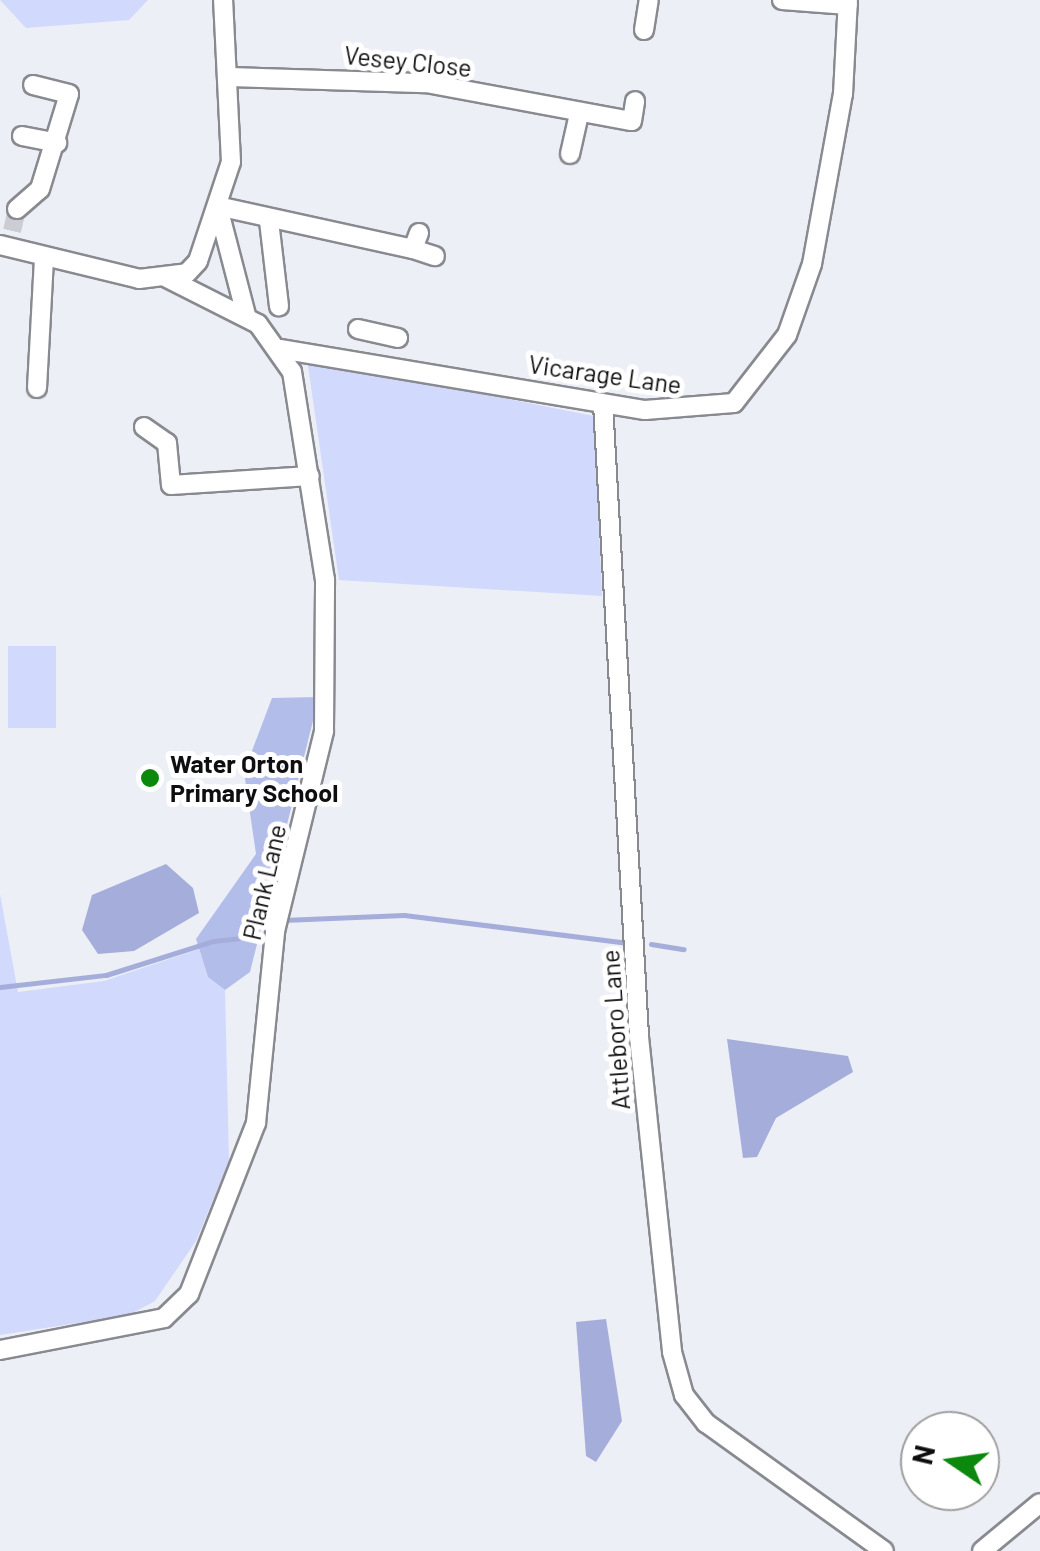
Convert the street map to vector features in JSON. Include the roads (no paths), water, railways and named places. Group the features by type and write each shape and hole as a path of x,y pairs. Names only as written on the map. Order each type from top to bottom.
{"street":[{"path":"223,0 230,77 221,211 246,316"},
{"path":"644,30 649,0"},
{"path":"782,0 848,3"},
{"name":"Vicarage Lane","path":"280,349 374,361 603,404 682,412 734,403 787,335 834,159 848,3"},
{"name":"Vesey Close","path":"230,77 426,84 632,121 635,101"},
{"path":"17,209 40,189 69,94 33,85"},
{"path":"570,154 579,114"},
{"path":"22,136 57,143"},
{"path":"221,211 416,241 435,256"},
{"path":"167,278 198,260 221,211"},
{"path":"269,221 279,306"},
{"path":"7,241 44,256 167,278 246,316 280,349"},
{"path":"37,388 44,256"},
{"path":"358,329 398,338"},
{"path":"374,361 378,334"},
{"name":"Plank Lane","path":"0,1350 164,1318 189,1294 226,1216 256,1124 274,932 329,694 310,476 280,349"},
{"name":"Attleboro Lane","path":"603,404 625,840 664,1288 684,1395 734,1444 884,1551"},
{"path":"144,427 167,443 171,485 310,476"},
{"path":"982,1551 1040,1504"}],"waterway":[{"path":"283,920 404,915 622,942"},
{"path":"0,987 106,975 213,941 261,936"},
{"path":"651,944 684,949"}],"tunnel":[{"path":"12,231 17,209"}],"place":[{"name":"Water Orton Primary School","path":"150,778"}]}
